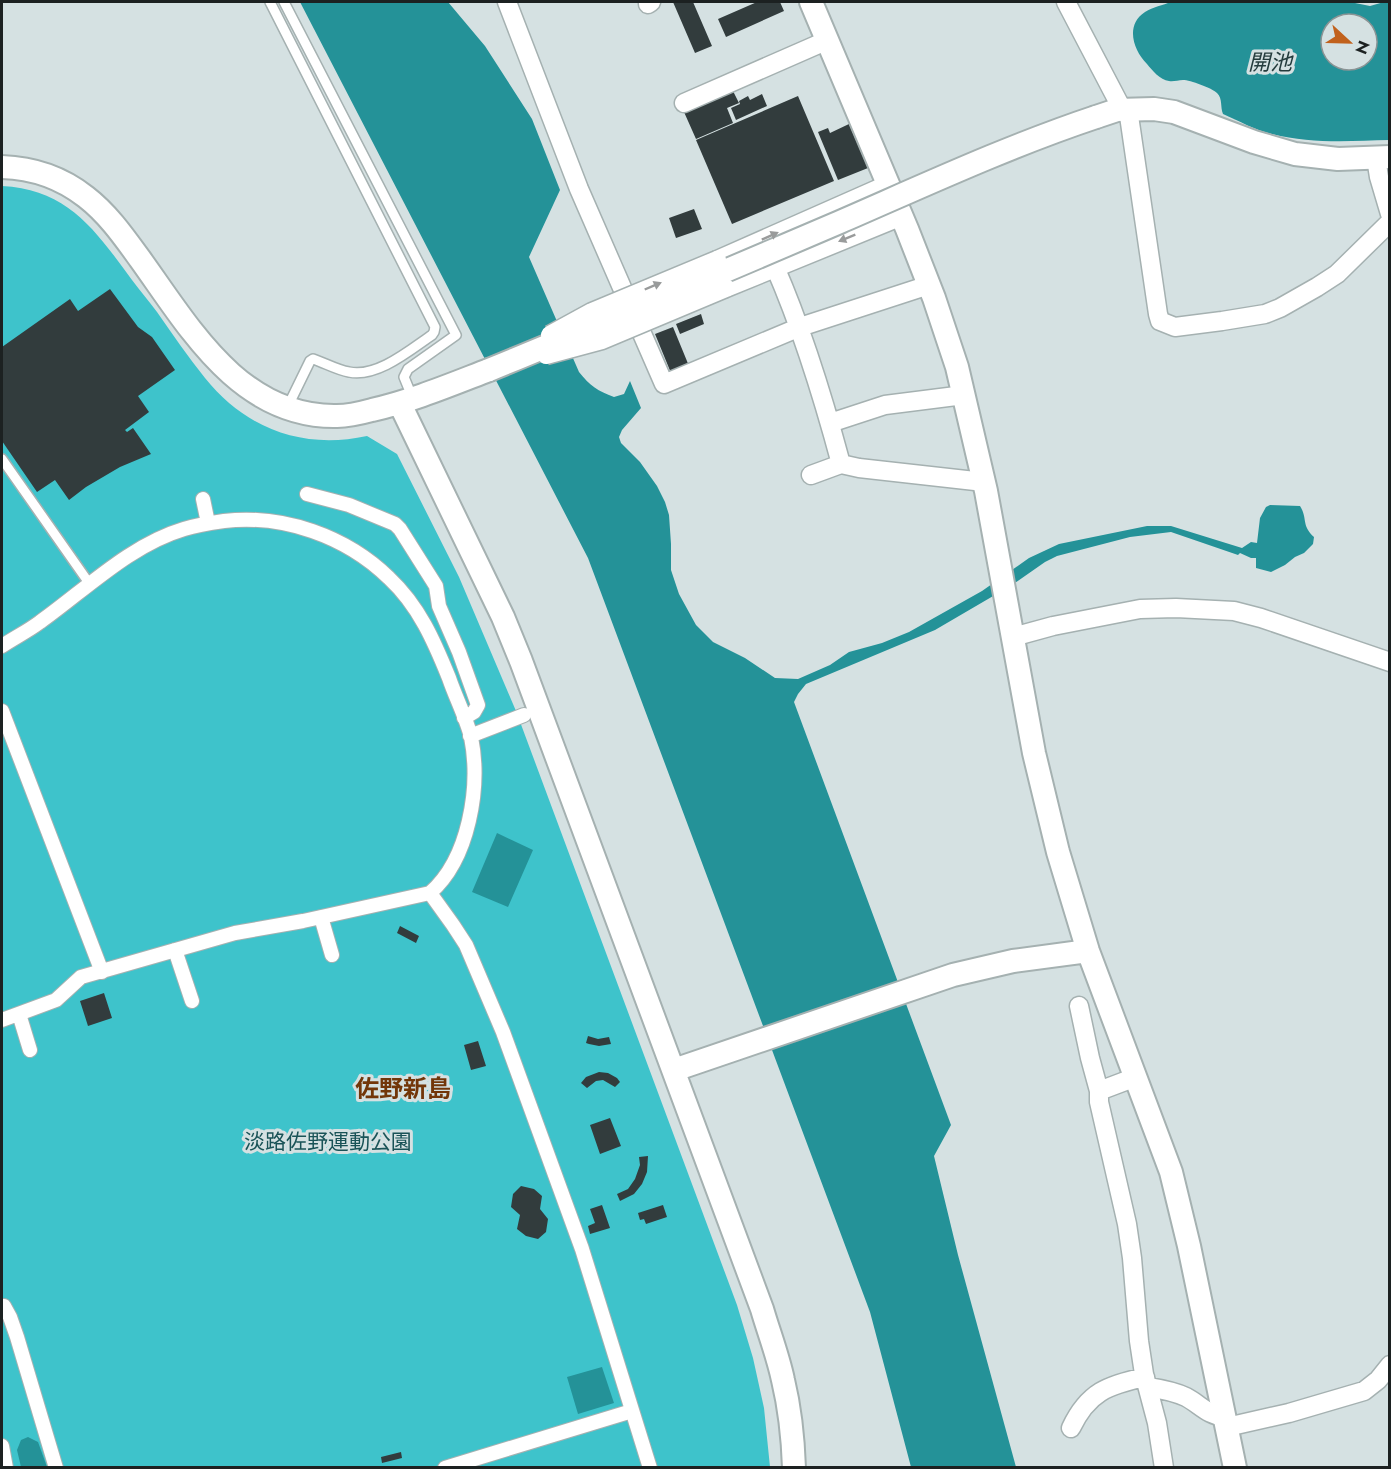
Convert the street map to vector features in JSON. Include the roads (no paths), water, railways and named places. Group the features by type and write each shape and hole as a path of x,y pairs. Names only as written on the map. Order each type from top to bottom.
{"street":[{"path":"507,2 579,189 664,384 800,327 929,285"},
{"path":"811,2 889,184 929,285 964,395 984,482 1034,753 1046,803 1065,878 1088,951 1171,1172 1189,1246 1235,1467"},
{"path":"1066,2 1125,109 1160,321 1174,327 1265,314 1280,308 1337,274 1389,222"},
{"path":"684,103 828,40"},
{"path":"2,167 18,168 48,176 67,185 94,203 123,235 195,335 224,368 261,397 287,409 311,415 338,416 406,401 489,370 979,162 1067,126 1125,109 1174,112 1254,142 1295,154 1338,159 1383,157 1380,177 1389,214"},
{"path":"489,370 592,312 889,184"},
{"path":"489,370 602,340 902,216"},
{"path":"776,267 800,327 841,464"},
{"path":"830,423 885,405 964,395"},
{"path":"406,401 521,661 762,1309 784,1382 793,1439 794,1467"},
{"path":"811,475 841,464 984,482"},
{"path":"307,494 349,505 395,524 400,529 436,586 439,606 478,705 474,712 464,718"},
{"path":"203,499 208,523"},
{"path":"2,646 40,622 140,549 182,529 208,523 246,519 270,520 296,525 330,538 361,555 400,588 411,602 436,644 464,718 470,736 474,777 470,820 455,858 439,885 430,893 235,933 81,977 56,1000 2,1020"},
{"path":"1013,638 1053,626 1140,609 1234,611 1249,614 1389,662"},
{"path":"2,711 102,972"},
{"path":"470,736 524,716"},
{"path":"430,893 466,945 503,1032 582,1249 650,1467"},
{"path":"321,917 332,955"},
{"path":"175,950 192,1001"},
{"path":"674,1070 945,977 995,964 1088,951"},
{"path":"1079,1006 1127,1224 1139,1341 1164,1467"},
{"path":"19,1014 30,1050"},
{"path":"1099,1091 1136,1077"},
{"path":"2,1305 10,1317 17,1337 56,1467"},
{"path":"1071,1428 1083,1407 1091,1399 1121,1382 1146,1382 1171,1390 1226,1422 1289,1413 1364,1391 1378,1380 1389,1365"},
{"path":"445,1467 632,1411"},
{"path":"2,1446 6,1467"}],"lane":[{"path":"270,2 435,327 432,335 386,366 362,372 349,372 313,359 306,368 287,409"},
{"path":"284,2 456,335 408,369 404,377 406,401"},
{"path":"2,459 79,561 90,584"}],"water":[{"path":"300,2 448,2 485,46 532,119 560,190 529,257 579,372 595,388 614,397 624,394 630,381 641,408 622,430 619,437 621,443 640,462 657,486 665,502 669,515 671,570 679,594 696,625 713,642 745,658 775,678 798,679 830,665 849,652 882,643 909,632 982,591 1029,558 1059,544 1147,526 1171,526 1242,548 1251,542 1257,543 1260,518 1266,507 1270,505 1300,506 1307,529 1314,537 1313,544 1304,553 1271,572 1256,568 1256,558 1240,553 1238,555 1171,532 1130,537 1057,556 935,630 806,684 794,702 951,1125 934,1156 958,1255 1016,1467 911,1467 870,1312 588,558"},
{"name":"開池","path":"1171,2 1350,2 1370,6 1389,2 1389,140 1316,141 1287,137 1253,128 1223,114 1221,100 1217,93 1186,80 1162,79 1138,52 1133,38 1135,24 1139,17 1155,7"},
{"path":"497,833 533,850 508,907 472,892"},
{"path":"602,1367 614,1403 578,1414 567,1377"},
{"path":"28,1437 38,1442 47,1467 21,1467 17,1450 21,1440"}],"district":[{"name":"佐野新島","path":"403,1089"}],"park label":[{"name":"淡路佐野運動公園","path":"328,1142"}]}
